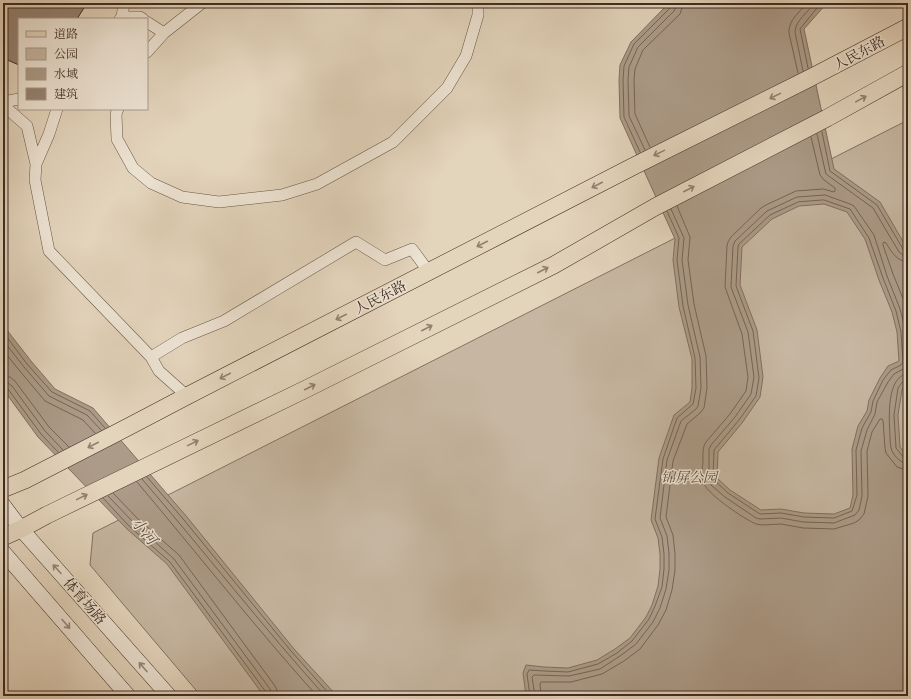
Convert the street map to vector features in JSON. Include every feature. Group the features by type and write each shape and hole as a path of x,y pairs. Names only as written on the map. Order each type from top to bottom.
{"main road":[{"name":"人民东路","path":"3,489 25,480 632,167 908,27"},
{"path":"3,537 21,529 47,514 306,389 554,264 655,207 827,118 908,73"},
{"name":"体育场路","path":"3,505 21,529 169,696"},
{"path":"3,552 128,696"}],"street":[{"path":"124,3 121,18 142,18"},
{"path":"148,51 164,34 202,3"},
{"path":"118,110 116,114 117,139 133,168 151,183 182,197 219,202 282,195 317,184 393,142 447,88 466,56 478,15 478,3"},
{"path":"148,23 164,34"},
{"path":"3,102 18,99"},
{"path":"3,105 26,126 36,164 35,180 49,251 151,357 159,371 187,396"},
{"path":"36,164 49,134 57,110"},
{"path":"151,357 182,338 224,321 356,242 385,260 412,249 429,272"}],"green space":[{"name":"锦屏公园","path":"908,120 908,696 201,696 90,565 93,533"}],"water":[{"path":"669,3 827,3 804,29 834,169 880,202 908,250 908,381 902,390 898,415 900,447 908,457 908,696 526,696 523,673 526,665 568,668 597,660 630,638 646,617 652,605 658,586 660,569 658,538 651,520 659,458 674,415 690,402 692,388 692,359 679,307 673,260 675,239 620,118 620,65 631,42","holes":["824,204 847,212 865,239 892,312 897,332 899,361 888,366 880,378 869,400 867,411 858,426 852,449 853,495 850,508 834,514 804,513 781,509 761,510 730,490 717,478 718,452 742,423 760,397 763,377 757,330 740,285 742,247 772,219 799,206"]},
{"name":"小河","path":"3,325 55,389 93,408 187,517 294,649 337,696 264,696 167,564 127,529 38,437 3,389"}],"building":[{"path":"3,3 87,3 78,18 18,18 18,65 3,58"}]}
